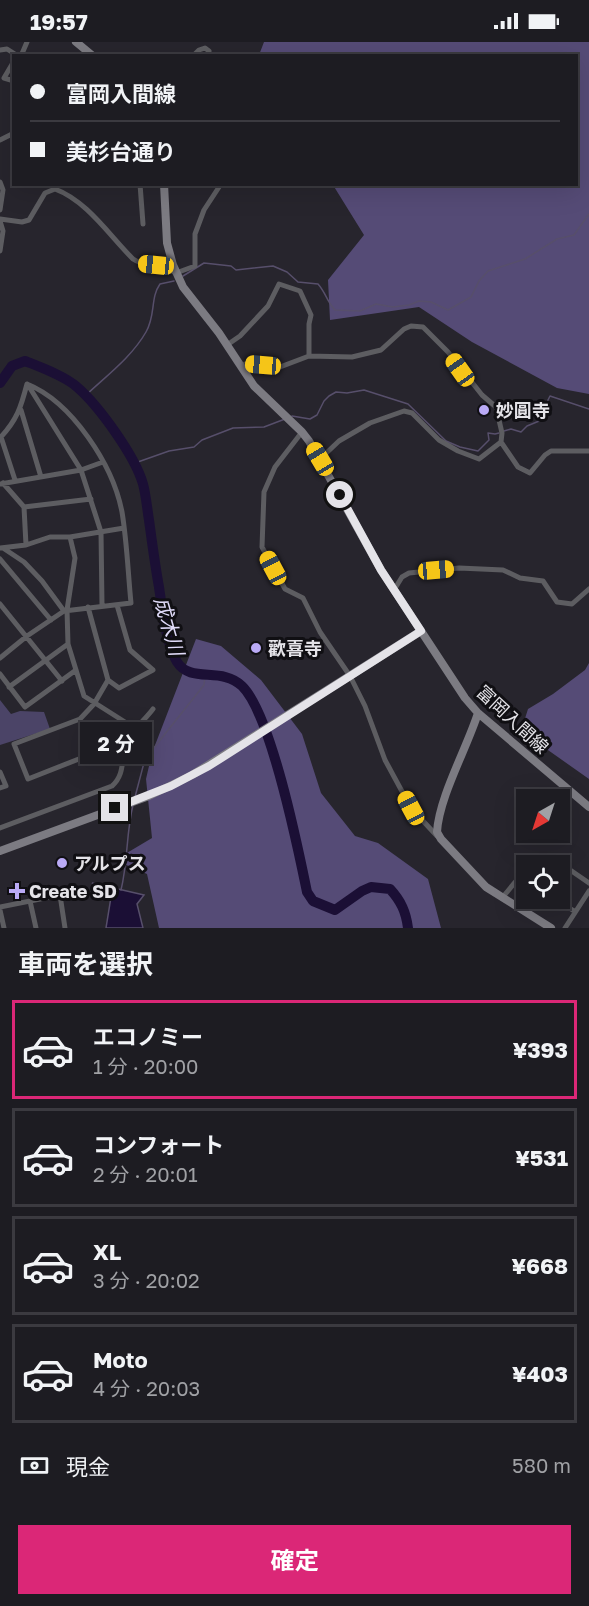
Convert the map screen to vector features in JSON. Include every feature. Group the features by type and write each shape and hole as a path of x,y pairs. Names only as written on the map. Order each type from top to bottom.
{"main road":[{"path":"76,42 91,54"},
{"name":"富岡入間線","path":"164,186 165,233 169,255 188,294 260,393 303,432 394,590 465,698 478,713 589,807"},
{"path":"0,851 149,796 192,775 421,631"},
{"path":"478,713 456,769 437,832 477,879 502,898 551,928"}],"street":[{"path":"195,54 205,48 209,51"},
{"path":"0,50 7,49 16,54"},
{"path":"12,64 4,78 12,80"},
{"path":"0,182 3,190 0,210"},
{"path":"140,186 143,224"},
{"path":"0,251 3,231 0,220 22,222 29,220 45,192 55,189 64,192 96,218 139,264 167,267 176,273 195,266 195,234 204,210 220,186"},
{"path":"227,345 240,336 268,306 279,284 300,291 311,315 309,356"},
{"path":"240,365 280,367 309,356 352,357 386,347 404,329 411,326 423,327 448,352 482,395 496,407 502,431 501,442 518,467 530,472 551,451 589,451"},
{"path":"15,480 1,438 21,410 27,384"},
{"path":"0,658 27,636 66,611 131,603 122,511 104,462 76,421 38,388 27,384"},
{"path":"27,384 81,470 91,499 101,532 102,605"},
{"path":"21,410 41,477"},
{"path":"320,459 339,441 370,423 404,411 412,413 439,440 479,459 501,442"},
{"path":"303,432 275,468 264,492 262,547 285,589 303,598 320,632 350,676 365,706 385,760 411,808 441,839"},
{"path":"26,545 24,507 2,484 81,470 104,462"},
{"path":"24,507 91,499"},
{"path":"2,548 26,545 50,537 70,537 124,528"},
{"path":"70,537 75,558 66,611 68,644 84,696 136,729"},
{"path":"2,548 24,562 66,611"},
{"path":"0,559 51,620"},
{"path":"394,590 402,577 409,573 459,568 503,570 520,578 543,581 557,602 572,604 589,589"},
{"path":"0,604 62,681"},
{"path":"88,607 108,680 119,688 153,670 130,650 117,605"},
{"path":"9,687 68,644"},
{"path":"0,674 26,707 76,670"},
{"path":"108,680 94,704 80,719 14,744 28,779 89,755 101,753 124,756"},
{"path":"0,828 112,786 118,779 126,744 153,709"},
{"path":"0,771 6,786 0,788"},
{"path":"570,870 589,883"},
{"path":"502,898 516,882"},
{"path":"565,928 574,910 589,891"},
{"path":"4,928 0,908 60,895 65,928"},
{"path":"30,901 36,928"},
{"path":"570,908 574,910"}],"shaded area":[{"path":"264,42 589,42 589,394 557,388 472,342 419,307 330,320 328,280 364,235 334,186 578,186 578,54 259,54"},
{"path":"196,639 221,646 261,680 302,734 321,793 355,836 378,843 428,879 441,928 159,928 147,874 115,860 152,838 146,779 152,753"},
{"path":"589,663 589,779 521,731 528,709 585,670"},
{"path":"0,700 11,714 20,711 44,712 50,729 0,745"},
{"path":"92,883 144,895 137,904 143,928 106,928 111,897"}],"waterway":[{"path":"183,276 204,263 231,266 236,270 273,266 287,272 298,282 318,284 335,310 360,311 376,304 393,307 419,301 431,302 448,310 471,297 479,281 488,271 525,259 557,239 574,235 589,214"},
{"path":"85,396 118,366 140,341 149,326 157,289 160,284 174,281"},
{"name":"成木川","path":"0,383 12,366 25,361 72,383 86,395 105,419 124,446 143,484 163,615 173,654 183,669 190,672 234,680 242,686 253,701 273,752 282,783 307,892 313,901 335,910 371,887 390,889 402,907 408,928"},
{"path":"292,416 310,419 317,415 324,401 336,392 364,390 408,404 446,441 460,447 478,451 489,440 488,433 499,433"},
{"path":"504,431 511,429 521,432 527,426 544,419 550,396 589,409"},
{"path":"135,463 169,451 194,447 202,440 233,428 264,427 285,419"},
{"path":"135,797 145,759 204,685 205,675"},
{"path":"121,890 133,805"}],"place":[{"name":"妙圓寺","path":"484,410"},
{"name":"歡喜寺","path":"256,648"},
{"name":"アルプス","path":"62,863"},
{"name":"Create SD","path":"17,891"}],"route":[{"path":"115,808 149,796 209,766 421,631 381,570 340,495"}]}
